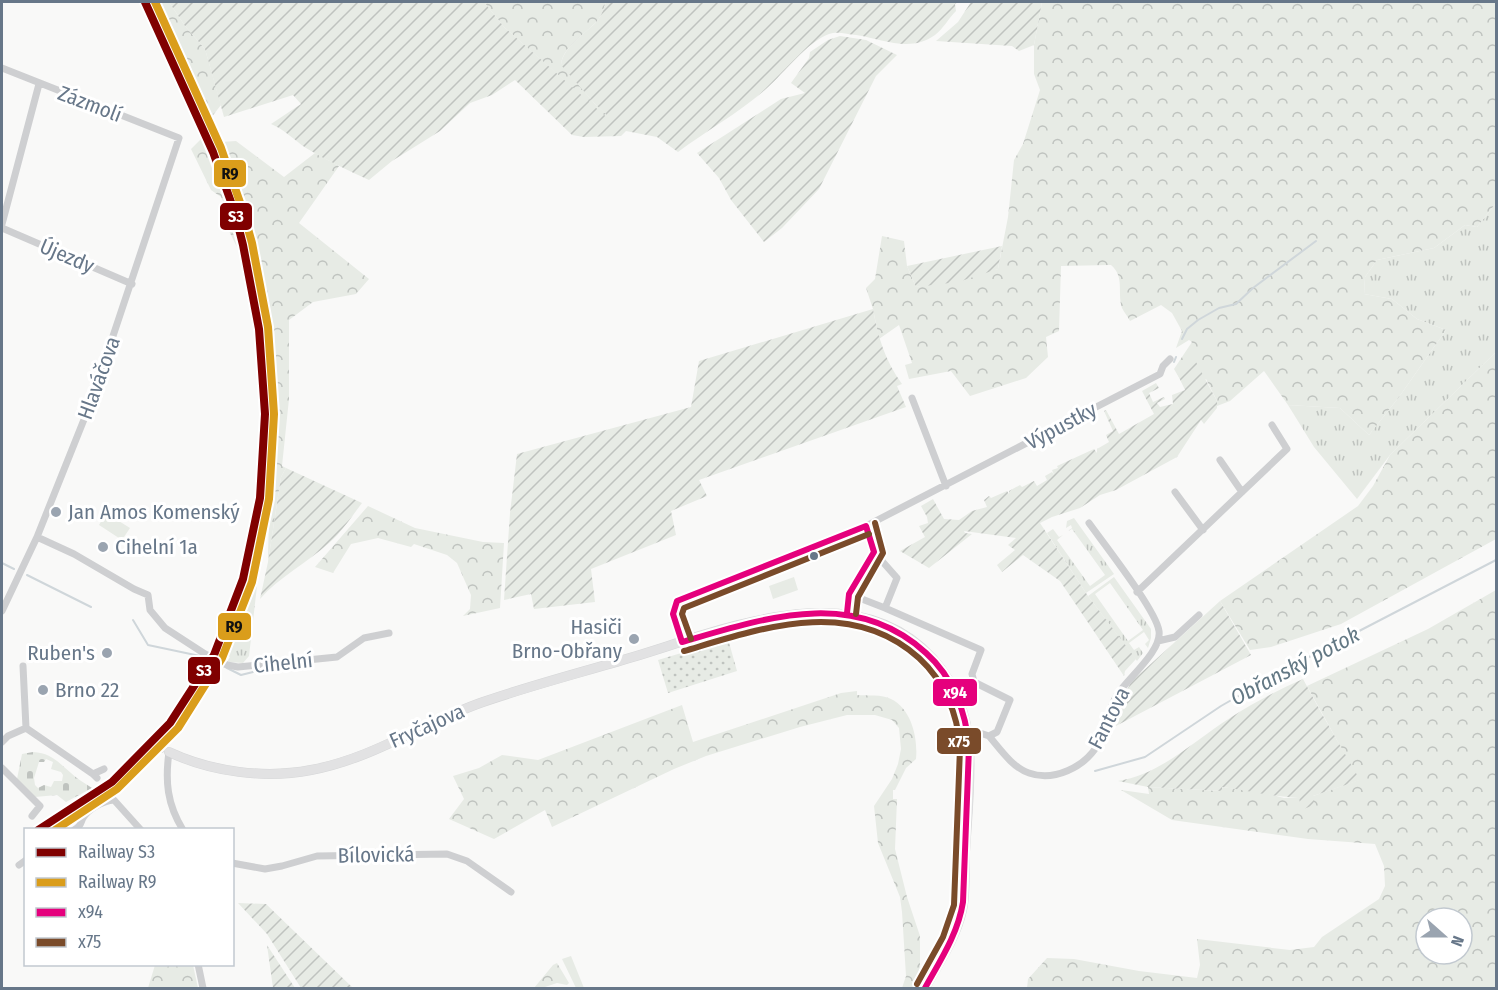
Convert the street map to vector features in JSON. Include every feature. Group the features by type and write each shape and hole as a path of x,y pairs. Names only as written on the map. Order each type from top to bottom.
{"main road":[{"name":"Fryčajova","path":"163,749 199,763 237,771 272,774 310,771 356,757 482,702 757,621 815,613 847,613 867,617 897,630 922,647 946,673 960,703 968,729 969,759 963,909 952,937 925,988"}],"street":[{"name":"Zázmolí","path":"2,68 179,138"},
{"path":"2,226 39,84"},
{"name":"Hlaváčova","path":"2,610 37,537 91,402 179,138"},
{"name":"Újezdy","path":"2,226 132,284"},
{"name":"Výpustky","path":"866,526 1160,374 1163,366 1170,359"},
{"path":"912,398 946,486"},
{"path":"1137,592 1287,449 1272,425"},
{"path":"1220,460 1242,492"},
{"path":"1175,492 1203,530"},
{"path":"1089,523 1151,611 1158,627 1158,641"},
{"path":"682,642 673,614 677,601 866,526 874,552 897,578 885,608"},
{"name":"Cihelní","path":"37,537 74,554 148,595 150,610 165,628 205,654 227,665 244,667 337,657 364,638 388,633"},
{"path":"847,613 849,594 874,552"},
{"path":"849,594 981,650 972,674 974,682 1010,700 997,732 989,736 968,729"},
{"name":"Fantova","path":"989,736 1007,757 1030,774 1057,774 1079,765 1098,745 1116,697 1155,648 1158,641 1174,637 1199,615"},
{"path":"23,666 26,728"},
{"path":"2,742 8,736 26,728"},
{"path":"26,728 95,776 104,768"},
{"path":"163,749 168,797 182,828"},
{"path":"2,768 40,806 32,816"},
{"path":"77,828 87,813 104,801 114,800 139,828"},
{"name":"Bílovická","path":"234,863 265,869 318,856 447,854 467,861 511,892"},
{"path":"198,966 203,988"}],"green space":[{"path":"157,2 169,2 185,26 205,49 221,105 210,119"},
{"path":"169,2 484,2 504,27 611,121 561,65 566,52 598,20 606,2 958,2 955,4 956,11 938,33 916,43 896,43 839,33 832,33 821,38 756,97 678,152 657,137 626,131 621,136 572,135 515,80 492,95 470,103 440,131 392,161 369,180 314,152 271,124 301,104 293,95 224,117 205,49 185,26"},
{"path":"484,2 606,2 598,20 571,45 561,64 595,104 613,120 611,122 504,27"},
{"path":"971,2 1042,2 1034,45 1019,51 1012,46 936,41 958,22"},
{"path":"1042,2 1496,2 1496,203 1477,227 1465,225 1434,248 1377,260 1365,277 1364,294 1392,299 1417,319 1446,330 1369,435 1340,408 1288,405 1264,371 1230,401 1217,406 1217,401 1206,379 1189,395 1174,369 1192,342 1189,340 1176,348 1182,331 1172,313 1161,305 1130,321 1122,308 1118,275 1111,265 1061,266 1059,331 1046,337 1048,357 1026,378 970,396 951,371 909,379 905,365 912,363 899,325 879,339 866,288 875,279 882,236 904,241 907,266 916,287 998,269 1008,217 1014,160 1023,144 1040,90 1034,74 1034,45"},
{"path":"840,36 866,40 897,55 876,76 819,189 782,228 764,242 731,200 719,178 697,153 781,99 805,93 791,83 809,58 810,52 828,40"},
{"path":"201,139 222,195 237,247 221,215 224,203 221,197 211,190 191,149"},
{"path":"236,141 284,177 315,153 339,166 299,223 369,279 356,294 313,302 289,320 289,399 282,466 286,468 281,477 268,562 274,452 274,380 261,276 244,208 221,142"},
{"path":"1496,203 1496,352 1390,455 1357,499 1314,447 1288,405 1340,408 1369,435 1446,330 1417,319 1392,299 1364,294 1365,277 1377,260 1434,248 1465,225 1477,227"},
{"path":"1002,246 998,269 958,282 916,287 907,266"},
{"path":"873,309 883,348 902,384 897,386 906,407 699,480 707,496 671,511 676,535 591,569 595,602 534,609 531,594 504,600 517,454 691,407 699,361"},
{"path":"1496,352 1496,539 1341,624 1271,647 1250,650 1220,601 1358,506 1373,486 1390,455"},
{"path":"1196,362 1217,401 1217,408 1204,424 1201,420 1177,457 1116,490 1100,495 1080,508 1040,523 1088,596 1136,659 1125,671 1124,676 1060,581 1023,555 1002,572 997,565 1015,550 1008,545 1016,538 964,531 972,534 929,568 900,551 925,537 919,526 928,523 921,506 933,499 944,519 959,520 972,511 987,507 984,500 989,496 991,498 1007,491 1009,494 1009,491 1020,485 1022,487 1034,481 1037,486 1047,480 1045,476 1052,472 1054,475 1052,470 1058,468 1057,466 1094,449 1097,453 1097,449 1109,442 1106,435 1113,431 1104,411 1106,410 1119,434 1154,414 1142,391 1156,383 1159,388 1149,393 1153,402 1164,397 1165,399 1157,403 1160,407 1173,404 1172,395 1185,390 1177,373"},
{"path":"286,468 362,503 334,539 260,599 281,477"},
{"path":"368,506 415,528 483,542 504,543 500,608 463,616 470,609 471,595 457,563 447,555 414,544 411,547 378,538 351,544 333,573 315,567"},
{"path":"106,513 130,528 122,540 99,525"},
{"path":"1074,518 1114,574 1086,593 1047,533 1053,529 1059,537 1063,535 1057,540 1090,586 1105,575 1072,529 1068,531 1072,528 1071,525 1066,528 1067,521"},
{"path":"794,577 798,590 773,599 769,586"},
{"path":"1114,577 1151,629 1148,648 1145,644 1149,640 1144,632 1129,643 1134,650 1139,647 1143,653 1137,661 1088,596","holes":["1110,583 1143,630 1128,641 1095,594"]},
{"path":"257,586 249,656 243,663 227,662 230,657 226,655 253,589"},
{"path":"1496,590 1496,988 1027,988 1028,979 1047,958 1074,959 1139,971 1197,978 1200,965 1197,939 1290,950 1314,947 1322,937 1379,899 1385,886 1384,866 1375,844 1308,839 1172,820 1121,790 1149,794 1148,787 1222,791 1221,787 1257,791 1284,798 1313,796 1359,780 1307,686 1428,629"},
{"path":"1220,601 1251,655 1114,727 1121,702 1131,682"},
{"path":"728,639 737,671 668,693 658,660"},
{"path":"1303,679 1360,780 1313,796 1314,805 1301,810 1299,797 1222,787 1222,791 1148,787 1118,781 1148,772 1163,764 1239,712"},
{"path":"857,691 857,695 883,696 898,704 909,717 915,734 916,759 906,768 893,790 893,799 897,799 895,849 920,936 920,967 913,988 902,988 906,976 900,897 878,843 874,806 892,779 898,764 901,749 899,728 892,720 875,715 847,715 706,756 552,827 545,810 494,839 449,819 464,799 453,776 479,768 502,755 538,760 682,705 693,742 841,693"},
{"path":"33,752 50,756 92,788 66,802 57,795 35,797 17,779 22,754","holes":["46,759 53,762 51,769 61,772 62,781 54,781 51,787 44,785 38,788 34,778 39,762 44,762"]},
{"path":"238,903 266,904 353,988 301,988 267,934"},
{"path":"267,945 295,988 273,988"},
{"path":"571,956 584,988 576,988 562,959"},
{"path":"557,963 569,983 534,988 553,965"},
{"path":"155,966 193,966 198,988 148,988"}],"waterway":[{"path":"1182,339 1187,329 1198,320 1219,308 1236,304 1253,288 1316,241"},
{"path":"1174,362 1176,357"},
{"name":"Obřanský potok","path":"1095,771 1145,757 1221,706 1282,671 1496,560"},
{"name":"Obřanský potok","path":"2,563 14,569"},
{"name":"Obřanský potok","path":"27,575 91,607"},
{"name":"Obřanský potok","path":"133,620 148,645 200,656 211,661"},
{"name":"Obřanský potok","path":"227,668 241,675 253,672"}],"rail line":[{"name":"S3","path":"41,828 112,782 170,723 214,655 243,579 260,498 265,414 259,329 243,245 235,213 213,152 145,2"},
{"name":"R9","path":"58,828 117,789 178,728 222,658 252,582 269,499 274,414 268,327 252,243 221,148 155,2"}],"transit line":[{"name":"x75","path":"856,614 858,597 883,553 875,523"},
{"name":"x94","path":"682,642 673,614 677,601 866,526 874,552 849,594 847,613"},
{"name":"x75","path":"691,639 682,614 684,608 869,534"},
{"name":"x94","path":"682,642 745,624 777,618 808,614 839,614 869,620 898,633 926,653 944,673 957,696 965,721 969,747 963,902 953,936 925,988"},
{"name":"x75","path":"684,651 774,627 835,622 864,628 892,639 919,658 936,677 953,711 959,735 954,905 943,937 917,984"}],"place":[{"name":"Jan Amos Komenský","path":"56,512"},
{"name":"Cihelní 1a","path":"103,547"},
{"name":"Hasiči Brno-Obřany","path":"634,639"},
{"name":"Ruben's","path":"107,653"},
{"name":"Brno 22","path":"43,690"}]}
